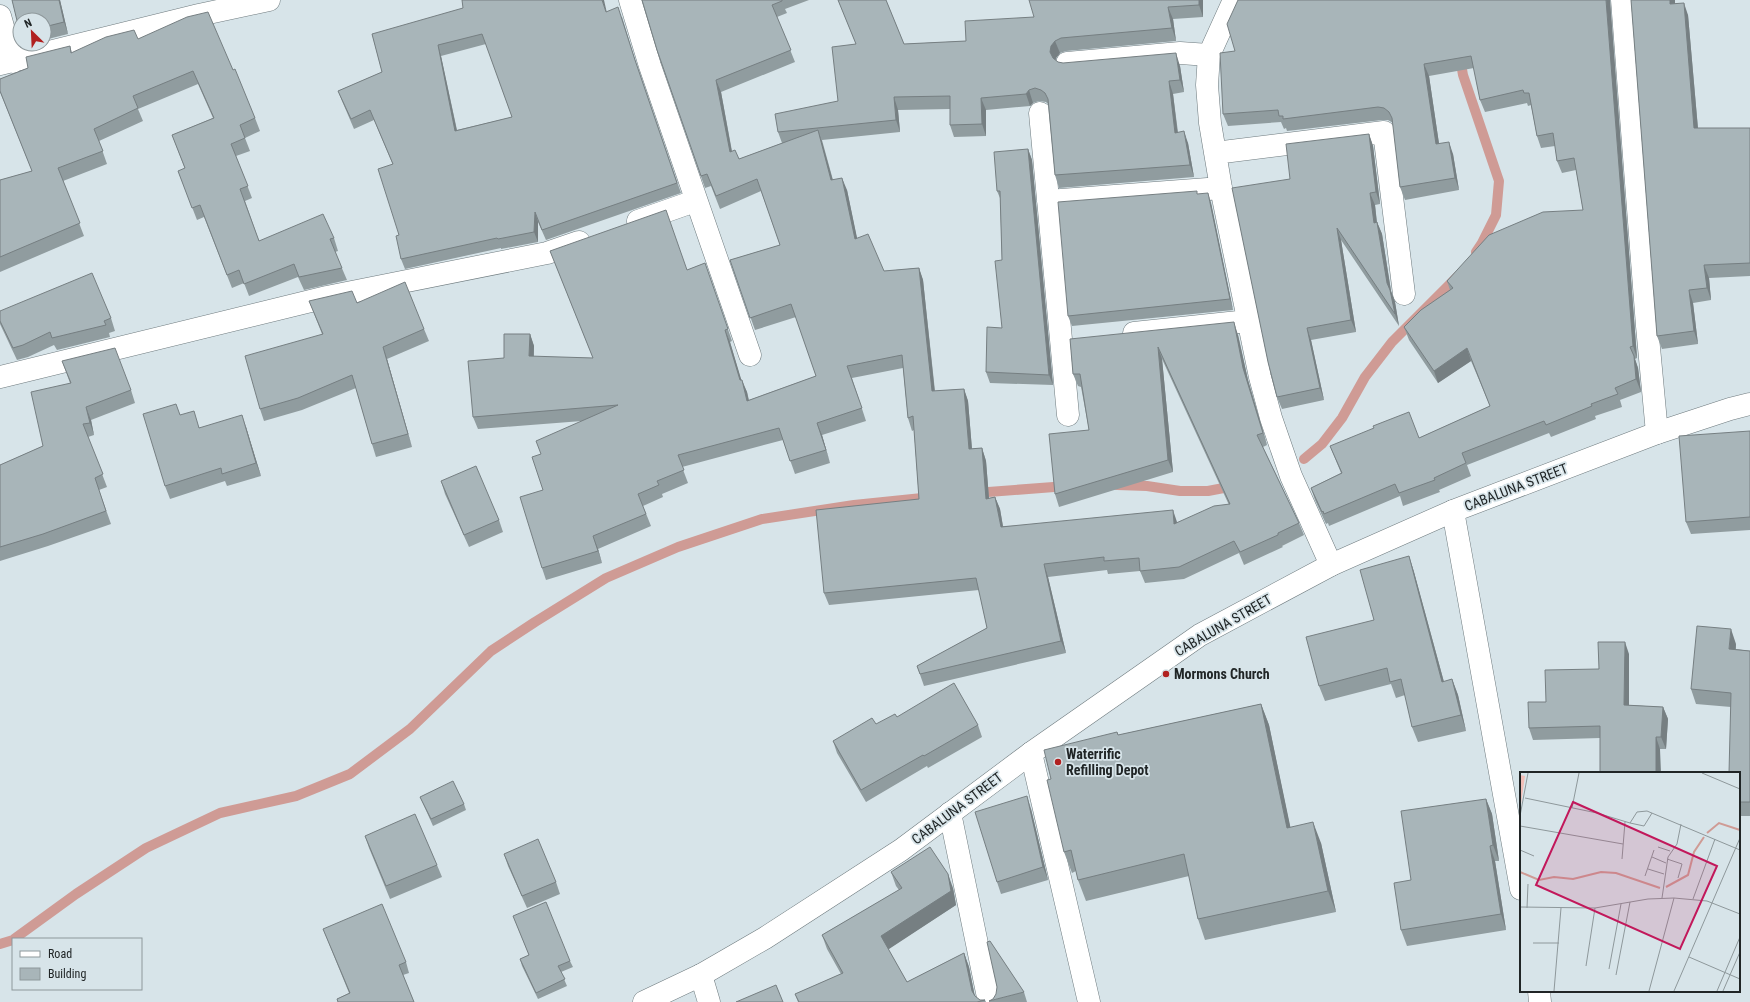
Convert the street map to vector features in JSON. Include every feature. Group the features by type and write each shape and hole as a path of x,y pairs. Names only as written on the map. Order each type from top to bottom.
{"street":[{"path":"0,16 7,63 199,14 269,0"},
{"path":"630,0 650,66 695,201 750,355"},
{"path":"1234,0 1210,55 1207,84 1210,123 1221,188 1260,377 1276,432 1291,476 1331,565"},
{"path":"1622,0 1647,326 1657,433"},
{"path":"1067,63 1180,52 1210,55"},
{"path":"1040,113 1068,415"},
{"path":"1215,153 1384,132 1404,294"},
{"path":"1048,201 1221,188"},
{"path":"621,227 695,201"},
{"path":"0,377 327,297 547,253 599,235"},
{"path":"1116,334 1248,321"},
{"path":"1061,340 1084,338"},
{"name":"CABALUNA STREET","path":"644,1002 701,975 765,938 901,850 1031,752 1200,635 1331,565 1454,511 1657,433 1730,408 1750,404"},
{"path":"1454,511 1520,883"},
{"path":"1031,752 1089,1002"},
{"path":"950,813 989,1002"},
{"path":"701,975 709,1002"},
{"path":"1539,992 1540,1002"}],"building":[{"path":"12,0 59,0 64,22 52,25 52,12 15,12"},
{"path":"462,0 602,0 606,12 618,7 677,183 542,230 535,212 534,232 497,238 401,259 396,236 399,235 378,169 393,164 370,110 351,119 338,91 382,72 372,34 463,8","holes":["482,34 512,117 455,131 438,45"]},
{"path":"642,0 782,0 772,5 791,50 716,80 730,152 735,150 739,159 818,130 831,180 842,178 855,239 868,234 884,271 919,268 932,391 964,389 969,449 982,448 986,499 995,497 1001,527 1173,510 1174,524 1214,506 1230,504 1158,347 1168,460 1055,494 1049,434 1089,430 1080,374 1073,374 1070,339 1234,322 1243,368 1263,433 1257,435 1299,523 1278,533 1278,535 1240,552 1234,541 1179,567 1140,571 1139,558 1104,561 1104,557 1044,564 1061,641 920,674 917,666 987,628 976,578 824,593 816,510 919,499 913,416 908,418 902,355 847,366 862,408 817,423 826,450 790,461 779,428 678,455 684,470 657,481 659,485 638,494 646,514 593,536 598,551 542,568 520,497 543,490 532,457 541,454 536,441 618,405 473,417 468,361 504,358 504,334 530,334 529,356 593,358 550,251 666,210 687,270 705,263 728,329 725,330 740,380 742,380 747,401 816,376 791,304 750,318 730,260 780,245 757,179 716,196 707,174 701,176 657,50"},
{"path":"838,0 886,0 904,44 966,41 965,21 1034,17 1029,0 1199,0 1199,5 1168,7 1172,28 1061,38 1055,41 1051,46 1050,52 1053,58 1058,62 1063,63 1176,53 1180,80 1169,81 1175,133 1184,131 1190,165 1055,175 1048,99 1045,93 1035,88 1029,90 1026,94 981,98 982,124 950,125 950,96 894,97 896,120 778,132 775,114 838,101 832,47 856,44"},
{"path":"1238,0 1606,0 1633,346 1630,347 1634,356 1636,379 1615,388 1618,394 1591,404 1592,406 1546,425 1544,421 1462,453 1466,463 1434,478 1435,480 1399,493 1395,484 1324,514 1311,488 1342,473 1330,446 1374,428 1373,426 1409,412 1419,438 1490,406 1467,348 1434,371 1404,327 1421,310 1453,288 1447,281 1489,235 1543,212 1583,210 1574,158 1557,161 1553,133 1537,136 1529,93 1524,93 1523,90 1480,100 1471,56 1424,64 1436,144 1449,142 1455,178 1400,187 1392,118 1389,112 1384,108 1378,107 1283,119 1283,116 1279,116 1278,110 1223,114 1220,53 1235,51 1227,24"},
{"path":"1631,0 1670,0 1670,4 1684,3 1694,128 1750,128 1750,263 1704,265 1707,288 1689,290 1694,331 1657,336"},
{"path":"208,12 233,70 235,69 255,118 240,125 245,138 231,144 248,186 240,189 259,241 323,214 334,238 330,239 342,268 299,277 294,264 244,284 239,270 227,275 200,205 192,208 178,171 185,168 172,135 214,118 193,71 133,96 138,108 94,129 103,151 58,168 80,223 0,257 0,180 32,171 0,91 0,79 28,68 26,57 52,52 52,50 70,46 71,53 106,37 134,30 138,39 187,17"},
{"path":"1369,134 1376,192 1370,193 1374,223 1377,222 1387,283 1395,314 1337,228 1351,320 1307,328 1320,388 1277,397 1268,362 1232,188 1290,179 1286,144"},
{"path":"1028,149 1049,375 986,372 987,327 1002,328 995,261 1002,260 1000,191 997,191 994,152"},
{"path":"1197,191 1197,194 1208,193 1230,299 1068,316 1058,202"},
{"path":"92,273 111,318 104,321 106,325 52,338 50,332 23,345 13,348 0,321 0,311"},
{"path":"405,282 424,329 383,347 408,434 372,444 352,375 298,398 260,409 245,356 323,334 309,301 352,291 357,303"},
{"path":"115,348 131,390 86,407 90,423 83,424 103,474 95,478 106,511 43,534 0,547 0,465 43,446 31,392 71,383 62,361"},
{"path":"176,404 180,415 194,411 199,428 242,415 256,463 222,474 221,468 165,486 143,414"},
{"path":"1750,431 1750,517 1686,522 1679,436"},
{"path":"476,466 499,520 464,535 441,481"},
{"path":"1409,556 1442,682 1452,679 1461,715 1412,727 1401,679 1390,682 1387,668 1319,686 1306,637 1374,620 1360,570"},
{"path":"1697,626 1731,629 1729,649 1750,651 1750,802 1740,802 1740,772 1729,772 1731,693 1691,689"},
{"path":"1598,642 1625,642 1624,705 1663,707 1661,737 1656,737 1656,772 1600,772 1600,726 1529,728 1528,702 1546,702 1545,670 1599,669"},
{"path":"954,683 978,725 861,790 833,741 872,718 876,724 895,714 897,717"},
{"path":"1261,704 1287,828 1313,822 1328,891 1198,919 1184,854 1078,880 1071,850 1064,852 1047,780 1051,779 1044,750 1117,732 1118,735"},
{"path":"453,781 464,804 431,819 420,797"},
{"path":"1027,796 1043,867 997,882 975,812"},
{"path":"1486,799 1493,845 1490,846 1501,914 1401,930 1394,883 1411,880 1401,811"},
{"path":"415,814 437,865 386,886 365,836"},
{"path":"538,839 556,882 522,896 504,854"},
{"path":"930,847 948,874 951,891 881,936 907,982 964,953 972,991 980,1000 985,1000 977,1002 799,1002 795,994 843,973 822,935 902,888 891,872"},
{"path":"546,902 570,961 558,966 565,979 536,993 520,959 529,955 513,916"},
{"path":"382,904 406,962 399,965 414,1002 338,1002 337,999 350,993 323,929"},
{"path":"990,941 1024,992 989,1001 993,999 996,994 997,987 987,942"},
{"path":"776,985 783,1002 736,1002"}],"waterway":[{"path":"1460,58 1463,75 1499,181 1496,215 1476,252"},
{"path":"1304,459 1322,444 1342,418 1365,377 1392,342 1458,276"},
{"path":"1117,485 1147,486 1180,491 1208,491 1234,486"},
{"path":"975,493 1067,486"},
{"path":"15,938 76,894 146,848 220,813 296,796 350,774 410,729 491,651 606,578 678,547 762,519 854,505 932,497"},
{"path":"0,944 12,940"}],"place":[{"name":"Mormons Church","path":"1166,674"},
{"name":"Waterrific Refilling Depot","path":"1058,762"}]}
